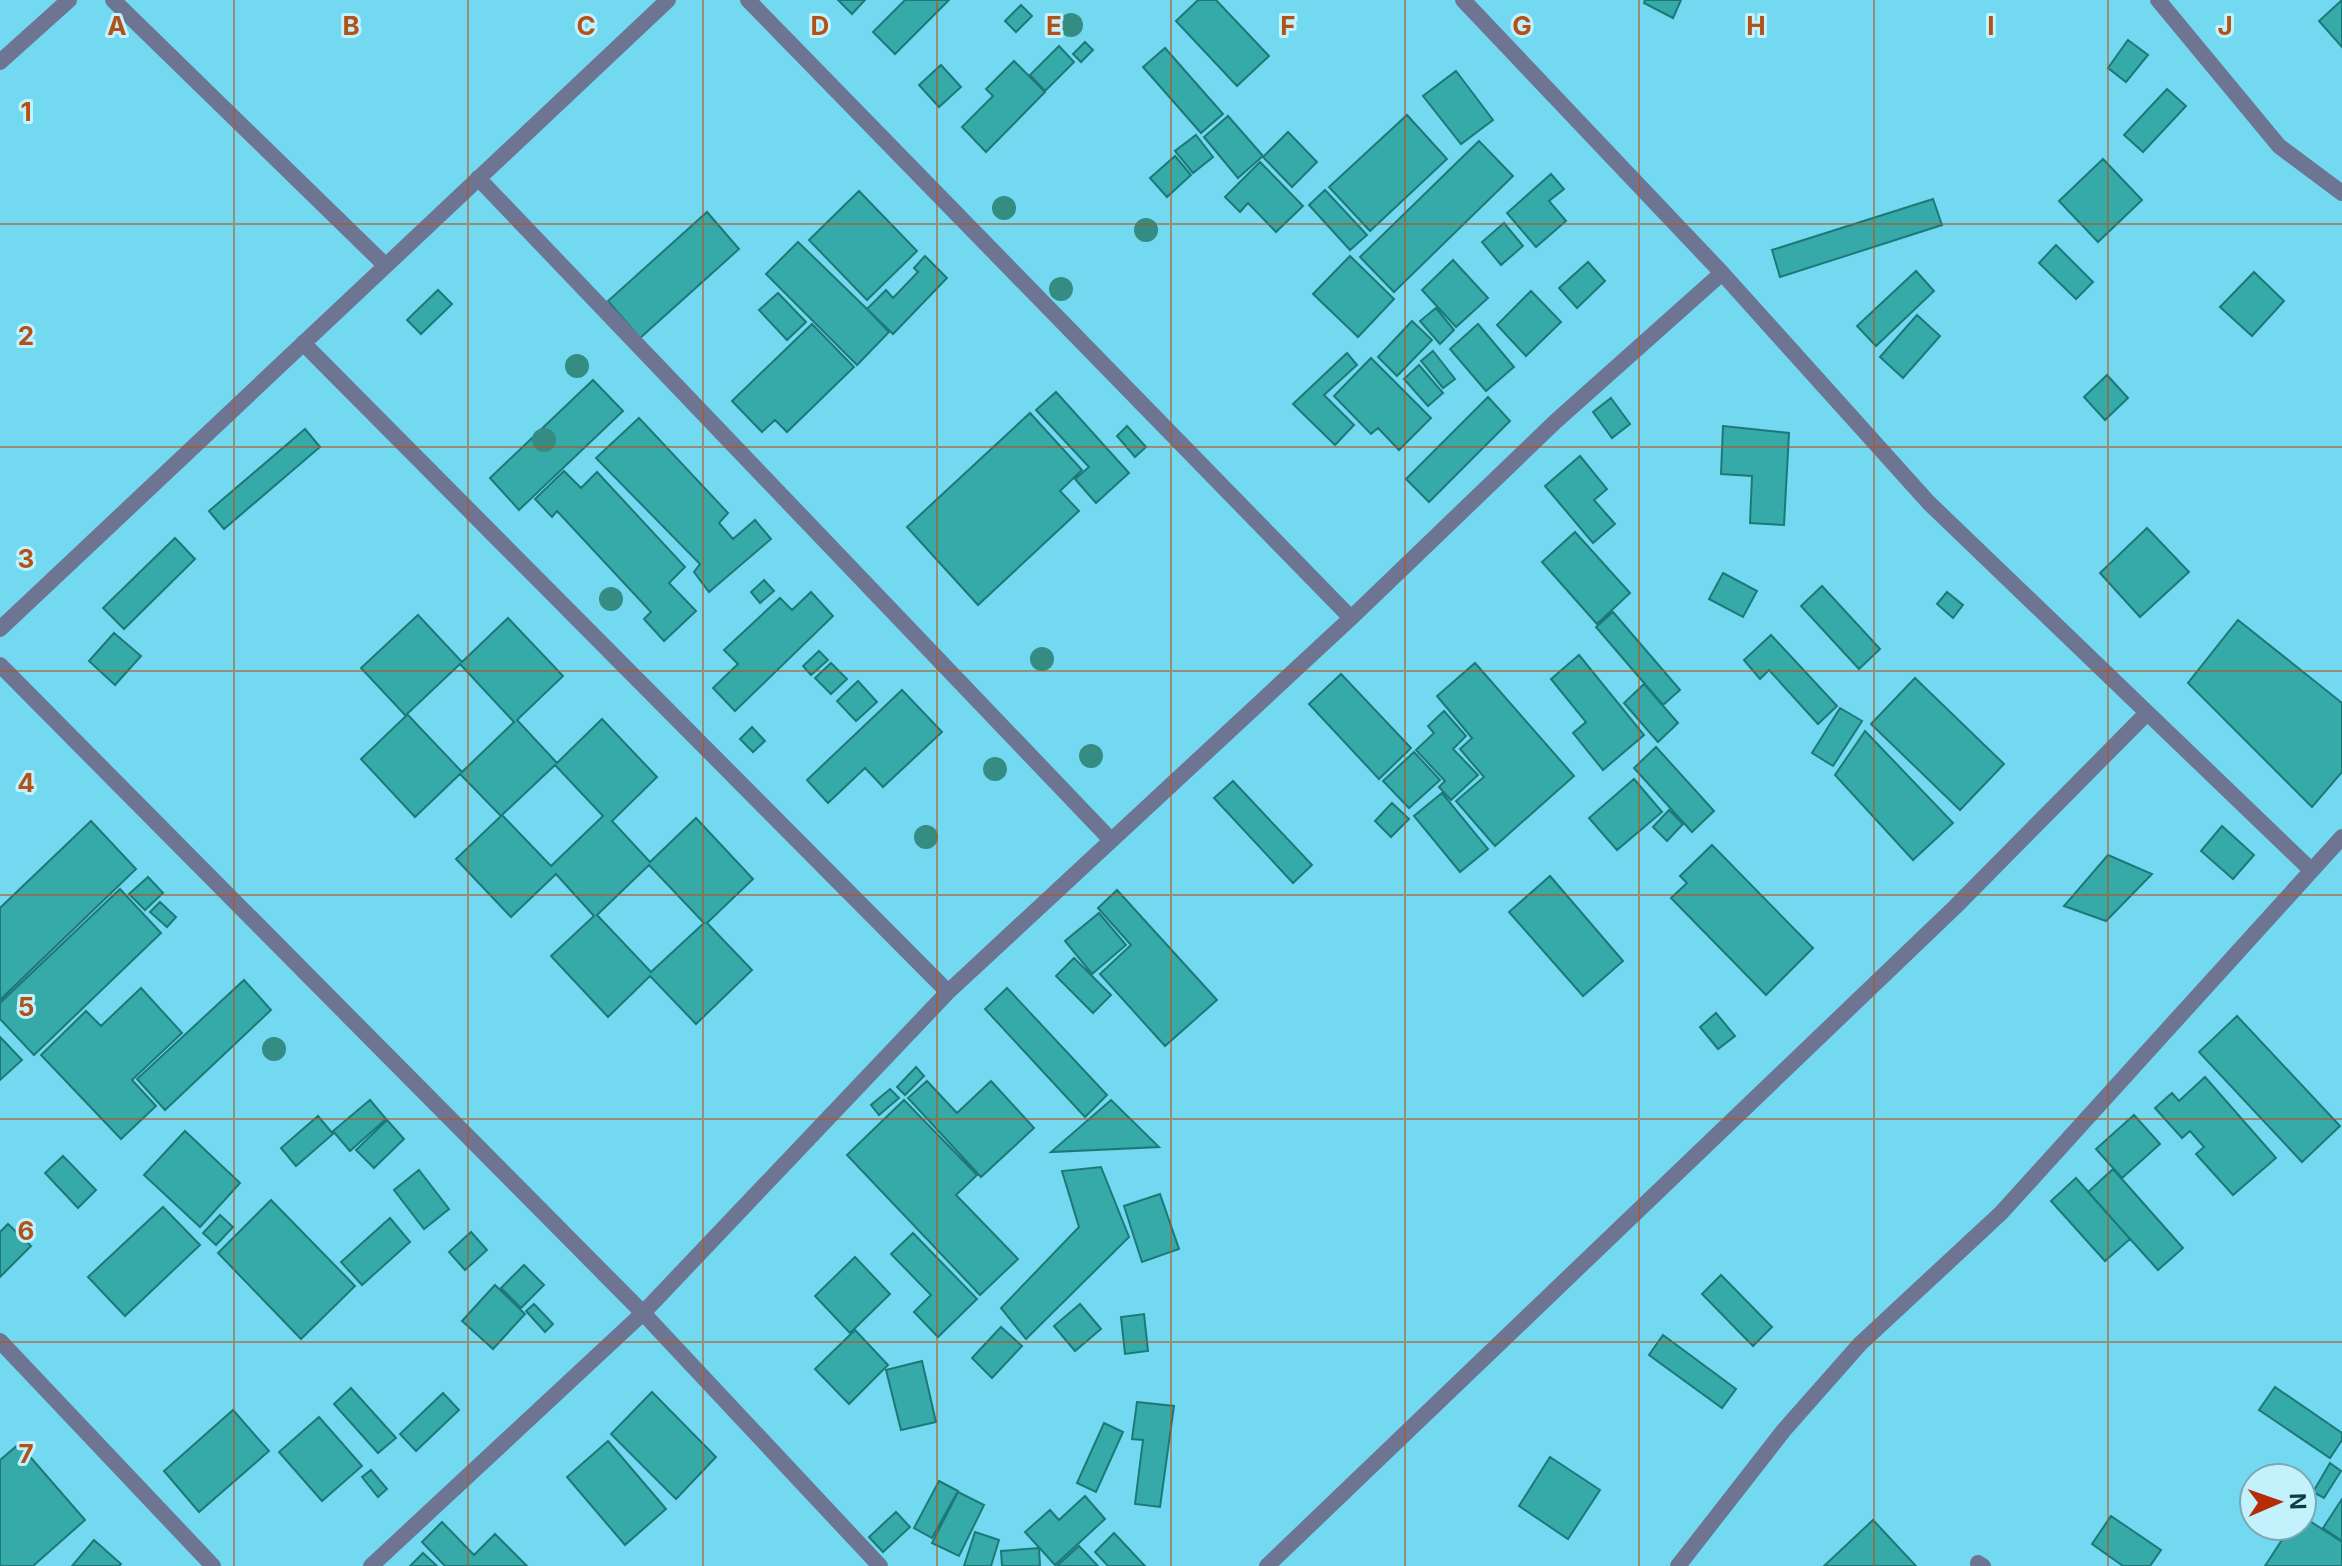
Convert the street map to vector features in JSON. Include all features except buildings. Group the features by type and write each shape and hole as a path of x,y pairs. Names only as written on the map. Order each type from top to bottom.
{"street":[{"path":"0,62 69,0"},
{"path":"113,0 385,265"},
{"path":"0,629 668,0"},
{"path":"748,0 1351,618"},
{"path":"1463,0 1722,273 1929,503 2311,870"},
{"path":"2158,0 2279,146 2342,193"},
{"path":"478,178 1111,840"},
{"path":"371,1566 643,1313 948,992 1351,618 1556,421 1722,273"},
{"path":"303,343 948,992"},
{"path":"0,665 643,1313 880,1566"},
{"path":"1267,1566 1955,907 2147,713"},
{"path":"1678,1566 1784,1430 1860,1344 2001,1213 2342,837"},
{"path":"0,1341 213,1566"}]}
